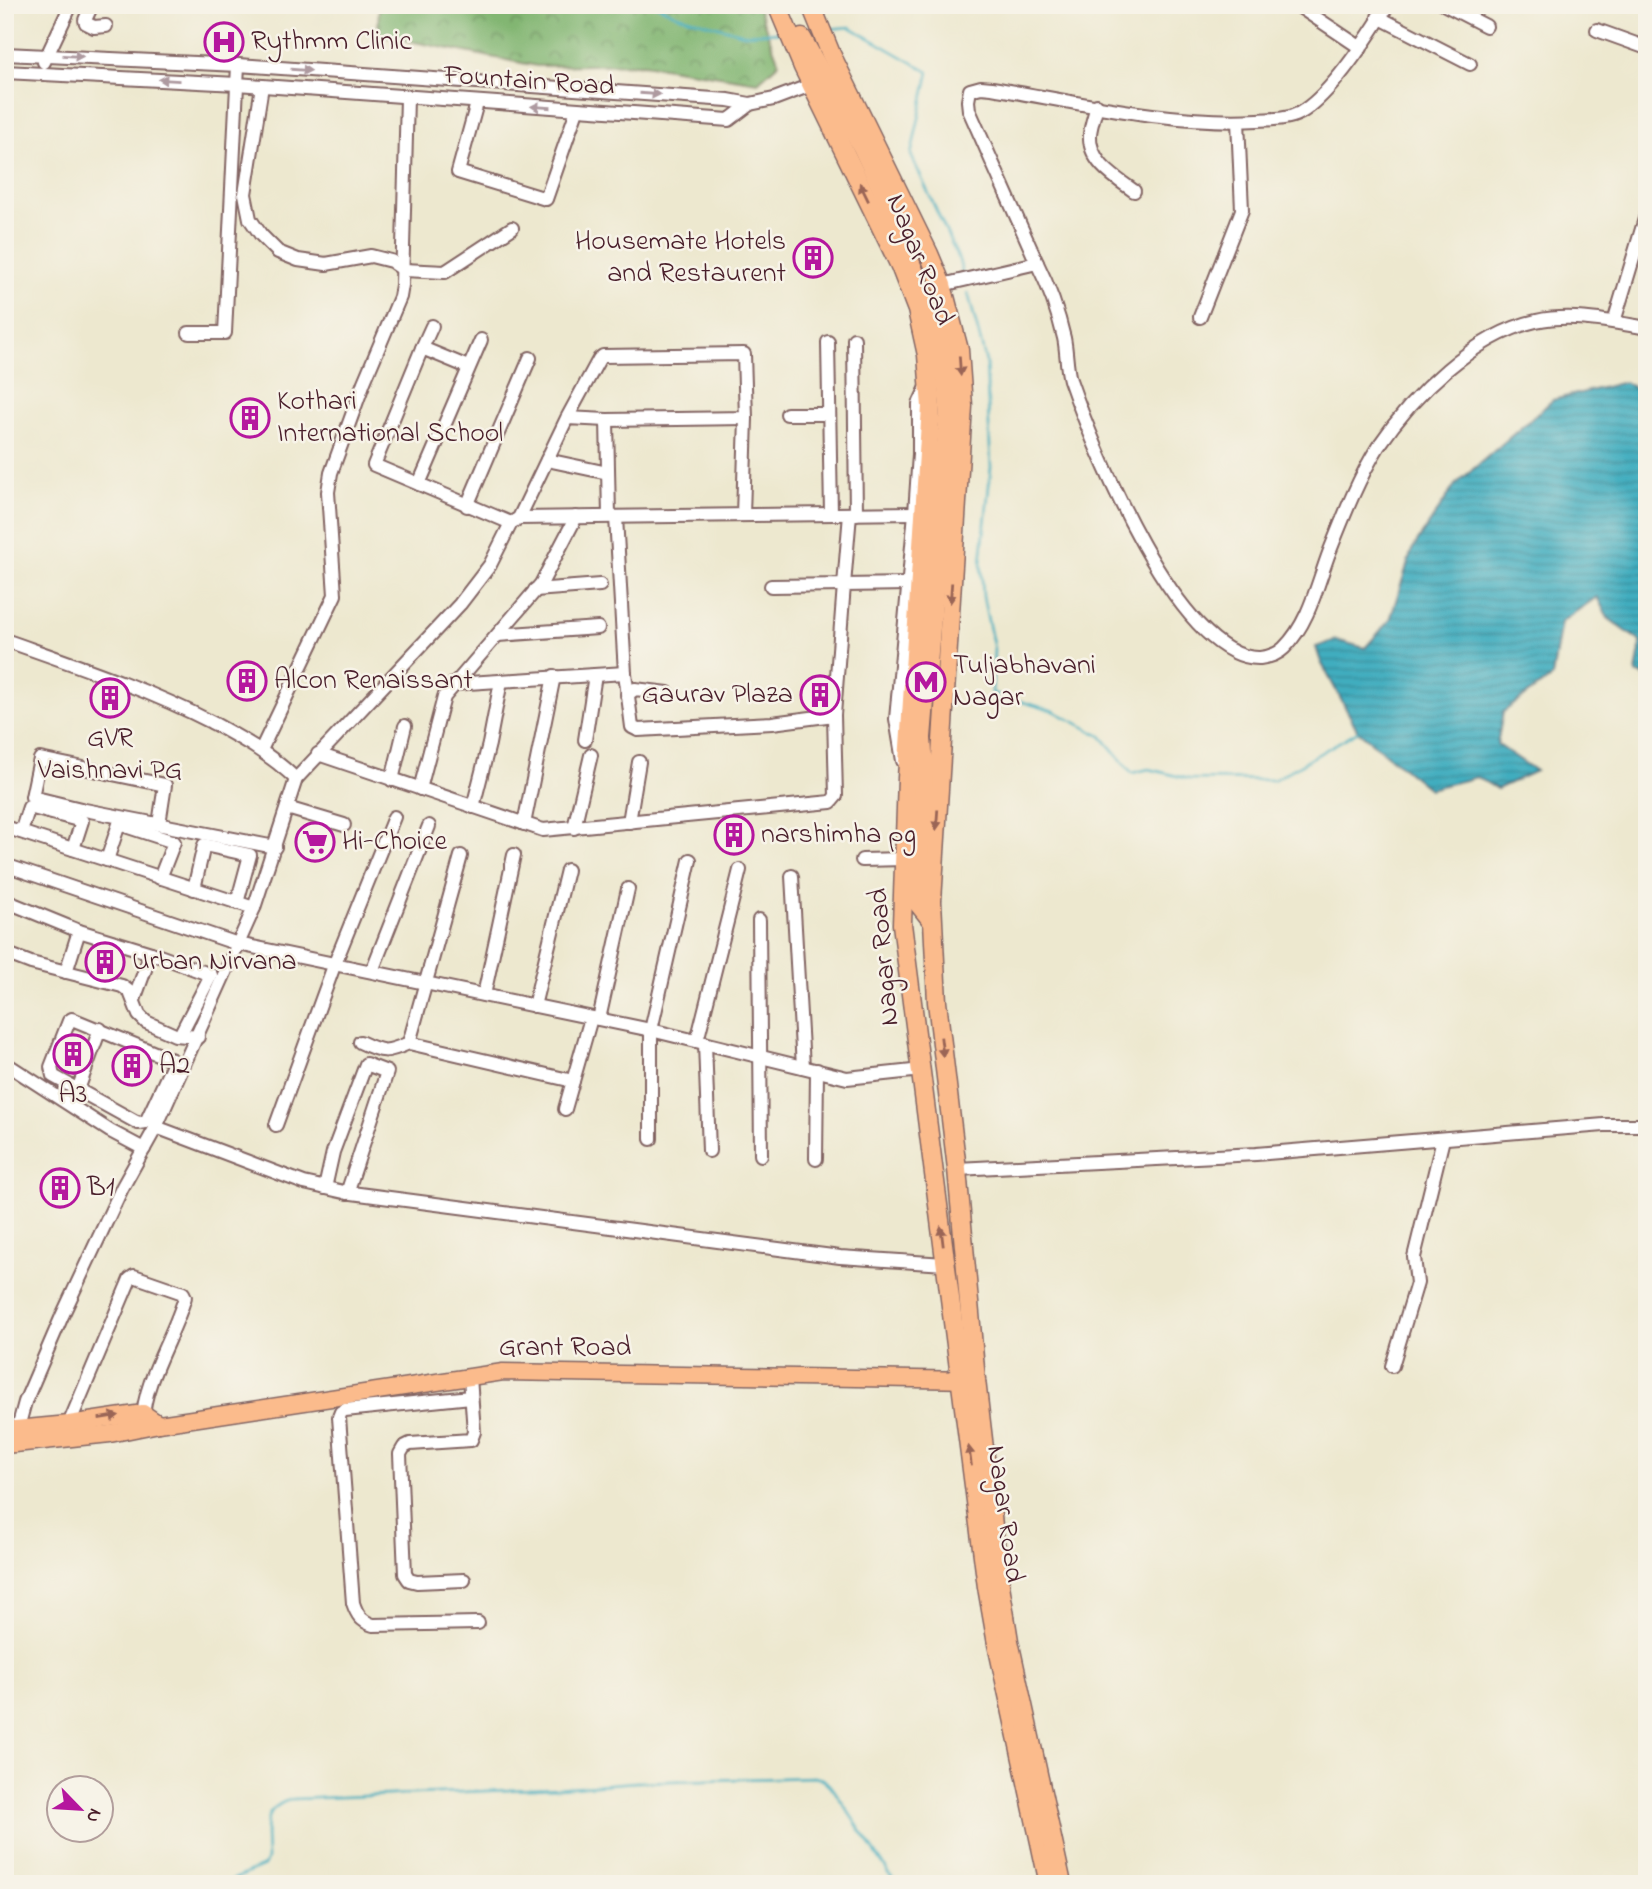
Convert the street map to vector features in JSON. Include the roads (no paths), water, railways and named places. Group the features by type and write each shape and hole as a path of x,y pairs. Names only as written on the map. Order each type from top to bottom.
{"highway":[{"path":"777,5 818,81 862,147 893,214 898,233 935,320 944,362 949,407 922,738 924,767 918,902 932,926 904,936"},
{"path":"788,5 793,31"},
{"name":"Nagar Road","path":"811,5 852,98 924,242 942,285 958,350 963,406 932,926 937,1002 957,1169 968,1381 996,1644 1049,1884"},
{"path":"818,81 852,98"},
{"name":"Nagar Road","path":"818,81 900,267 917,310 927,355 931,407 929,455 907,778 902,925 945,1264 968,1381 1009,1641 1062,1884"}],"main road":[{"name":"Grant Road","path":"11,1437 69,1423 148,1421 510,1372 968,1381"},
{"name":"Grant Road","path":"11,1437 110,1434 148,1421"}],"street":[{"path":"39,73 71,5"},
{"path":"64,21 74,26 85,20 92,5"},
{"path":"1297,5 1361,48"},
{"path":"1388,5 1361,48 1316,100 1300,113 1285,118 1197,120 992,88 970,90 969,110 1050,291 1064,338 1069,375 1092,440 1142,542 1185,610 1222,645 1241,654 1256,658 1270,657 1282,650 1293,638 1308,610 1339,530 1378,449 1403,415 1453,365 1499,334 1537,321 1563,318 1647,328"},
{"path":"1445,5 1486,26"},
{"path":"1379,18 1470,64"},
{"path":"85,20 94,27 106,26"},
{"path":"1597,30 1647,48"},
{"name":"Fountain Road","path":"5,54 238,65 728,100 751,104 774,99 818,81"},
{"path":"189,333 225,333 238,65"},
{"name":"Fountain Road","path":"5,72 237,84 729,120 751,104"},
{"path":"467,81 470,103 458,172 546,199 577,110"},
{"path":"262,86 245,194 250,219 278,252 298,260 326,264 370,256 391,261 404,270 445,272 512,228"},
{"path":"261,750 335,595 328,492 331,473 364,382 400,297 404,270 407,97"},
{"path":"1097,105 1090,135 1098,161 1109,174 1134,191"},
{"path":"1200,317 1242,210 1238,121"},
{"path":"1614,322 1647,212"},
{"path":"942,285 1037,263"},
{"path":"432,326 374,465 467,506 515,521 576,517 915,513"},
{"path":"318,754 544,830 831,802 836,796 834,715 844,585 853,514 854,339"},
{"path":"419,484 481,340"},
{"path":"828,342 831,514"},
{"path":"422,348 468,367"},
{"path":"11,1437 62,1316 122,1188 156,1128 254,908 296,779 460,604 490,565 596,363 603,356 744,354 746,418 743,515"},
{"path":"467,506 530,358"},
{"path":"907,778 897,719 915,513 919,404 929,383"},
{"path":"787,414 830,415"},
{"path":"567,418 746,418"},
{"path":"607,420 608,473 630,724 638,730 772,723 834,715"},
{"path":"547,460 608,473"},
{"path":"420,789 441,704 453,684 541,584 576,517"},
{"path":"771,586 908,584"},
{"path":"535,590 600,585"},
{"path":"498,635 598,628"},
{"path":"6,641 152,694 261,750 296,779"},
{"path":"453,684 625,673"},
{"path":"585,740 595,674"},
{"path":"524,824 554,676"},
{"path":"473,807 501,681"},
{"path":"627,695 635,689 668,693"},
{"path":"392,780 405,726"},
{"path":"574,828 590,755"},
{"path":"159,824 165,785 40,759 32,797 159,824 275,847"},
{"path":"629,822 639,762"},
{"path":"21,832 29,807 82,821 73,849"},
{"path":"287,808 344,825"},
{"path":"276,1125 335,963 394,817"},
{"path":"107,860 119,824 130,827 174,842 160,878"},
{"path":"372,971 429,826"},
{"path":"5,827 254,908"},
{"path":"194,889 204,845 250,855 237,903"},
{"path":"484,995 514,855"},
{"path":"410,1043 461,856"},
{"path":"862,860 904,859"},
{"path":"651,1139 651,1030 690,860"},
{"path":"5,864 238,944 651,1030 847,1078 922,1070"},
{"path":"534,1006 567,870"},
{"path":"709,1152 701,1042 740,870"},
{"path":"792,876 803,1067"},
{"path":"565,1109 595,1018 628,889"},
{"path":"5,908 8,902 79,931 211,975 180,1035"},
{"path":"759,920 761,1155"},
{"path":"66,972 79,931"},
{"path":"5,953 122,986 130,992 142,1018 175,1035 196,1040"},
{"path":"134,1000 151,953"},
{"path":"70,1019 171,1058 173,1064 144,1124 78,1091 53,1076 51,1067 70,1019"},
{"path":"72,1106 100,1029"},
{"path":"360,1042 380,1052 391,1051 410,1043 573,1081"},
{"path":"5,1063 144,1149"},
{"path":"324,1188 333,1152 366,1064 387,1072 348,1193"},
{"path":"816,1159 817,1070"},
{"path":"957,1169 1256,1154 1604,1125 1647,1125"},
{"path":"156,1128 304,1183 348,1193 840,1257 945,1264"},
{"path":"1392,1366 1417,1283 1414,1257 1443,1139"},
{"path":"69,1423 130,1279 134,1276 183,1293 185,1297 153,1380 148,1421"},
{"path":"464,1580 417,1582 409,1580 405,1574 400,1454 404,1447 410,1444 471,1440 474,1432 470,1377"},
{"path":"471,1397 345,1410 340,1417 356,1614 373,1625 478,1623"}],"water":[{"path":"1625,382 1647,397 1647,677 1636,673 1641,642 1608,618 1597,597 1561,622 1552,677 1503,712 1497,744 1536,771 1497,789 1477,777 1429,789 1358,731 1321,662 1316,647 1336,640 1365,648 1390,620 1412,550 1455,485 1553,400"}],"waterway":[{"path":"656,5 677,15 744,34 780,32"},
{"path":"828,29 850,27 929,72 911,155 959,260 963,276"},
{"path":"968,293 986,362 991,467 981,562 983,597 994,649 992,693 1054,711 1101,736 1132,773 1149,769 1189,779 1274,780 1358,731"},
{"path":"223,1884 264,1866 267,1860 266,1830 269,1815 274,1808 293,1799 636,1782 814,1777 823,1779 834,1790 892,1878 901,1884"}],"place":[{"name":"Rythmm Clinic","path":"224,42"},
{"name":"Housemate Hotels and Restaurent","path":"813,258"},
{"name":"Kothari International School","path":"250,418"},
{"name":"Alcon Renaissant","path":"247,681"},
{"name":"Tuljabhavani Nagar","path":"926,682"},
{"name":"Gaurav Plaza","path":"820,695"},
{"name":"GVR Vaishnavi PG","path":"110,698"},
{"name":"narshimha pg","path":"734,835"},
{"name":"Hi-Choice","path":"315,842"},
{"name":"Urban Nirvana","path":"105,962"},
{"name":"A3","path":"73,1054"},
{"name":"A2","path":"132,1066"},
{"name":"B1","path":"60,1188"}]}
